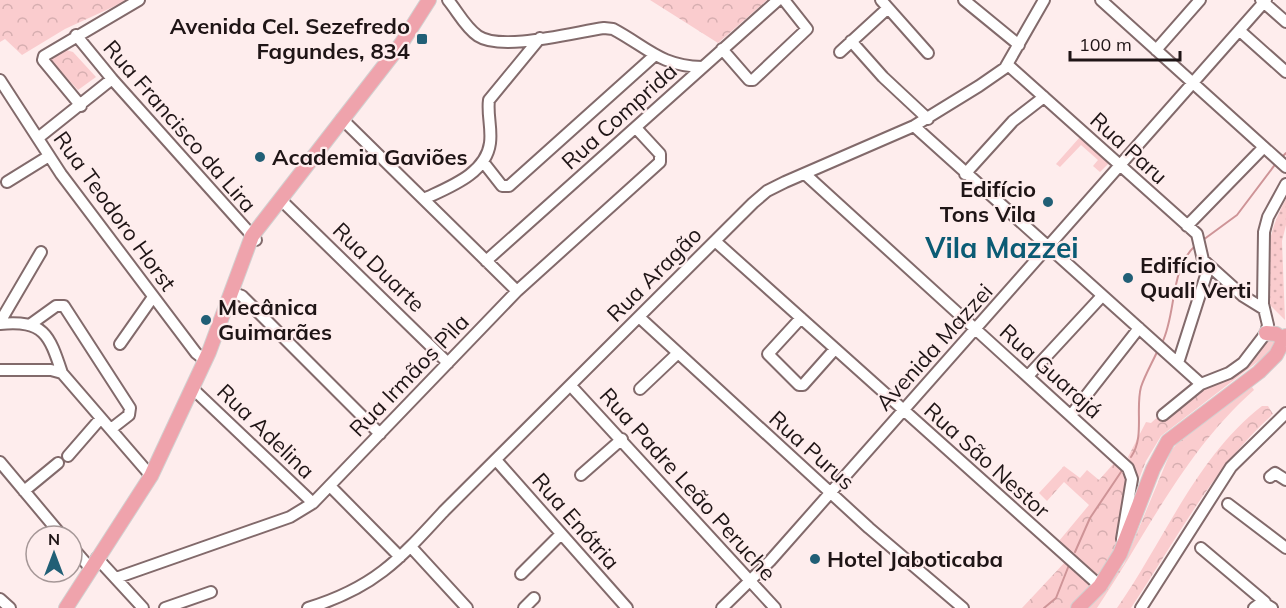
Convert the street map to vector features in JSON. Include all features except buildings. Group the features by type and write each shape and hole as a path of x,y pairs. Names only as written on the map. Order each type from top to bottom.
{"main road":[{"path":"401,44 429,0"},
{"path":"66,608 151,476 207,356 216,348 255,238 292,182 436,0"},
{"path":"1267,329 1286,324"},
{"path":"1078,608 1100,586 1120,554 1153,469 1168,441 1259,372 1276,355 1285,338 1267,329"}],"street":[{"path":"448,0 467,26 480,38 511,42 604,28 613,29 654,56 682,67 702,67"},
{"name":"Rua Comprida","path":"486,261 778,0"},
{"path":"722,49 749,80 753,80 807,29 784,0"},
{"path":"964,0 1019,45"},
{"name":"Rua Aragão","path":"308,608 369,584 400,557 767,191 914,126 979,86 1008,65 1044,0"},
{"path":"1101,0 1281,163"},
{"path":"1156,50 1200,0"},
{"path":"81,106 43,60 45,54 139,1"},
{"path":"1264,1 1286,22"},
{"name":"Avenida Mazzei","path":"722,608 750,582 1048,249 1264,1"},
{"path":"840,52 884,4 928,53"},
{"path":"1240,31 1286,72"},
{"name":"Rua Francisco da Lira","path":"76,35 112,79 255,238"},
{"path":"424,199 454,185 484,163 490,143 489,100 540,38"},
{"path":"851,41 883,77 928,119"},
{"path":"484,163 502,186 509,186 654,56"},
{"name":"Rua Paru","path":"1008,65 1197,234 1200,257 1243,296 1264,309"},
{"path":"38,138 112,79"},
{"name":"Rua Teodoro Horst","path":"0,80 49,156 153,297 196,353 207,356"},
{"path":"965,174 1013,121 1044,97"},
{"path":"342,119 517,291"},
{"path":"914,126 1048,249 1201,384"},
{"name":"Rua Irmãos Pìla","path":"116,578 290,517 313,503 517,291 660,162 660,154 636,128"},
{"path":"1187,226 1263,148"},
{"path":"7,182 49,156"},
{"name":"Rua Guarajá","path":"805,174 1128,468 1132,479 1120,554"},
{"path":"1163,415 1201,384 1229,373 1243,363 1267,329 1264,309 1265,224 1286,184"},
{"name":"Rua Duarte","path":"281,200 448,363"},
{"name":"Rua São Nestor","path":"715,241 1100,586"},
{"path":"41,252 0,323 31,324 43,330 50,339 62,373 151,476"},
{"path":"1178,363 1209,266"},
{"path":"235,293 380,434"},
{"path":"1028,376 1102,296"},
{"path":"120,344 153,297"},
{"path":"31,324 56,306 64,306 130,408 129,415 111,429"},
{"name":"Rua Purus","path":"639,317 889,546 963,608"},
{"path":"801,318 768,354 798,385 803,385 835,349"},
{"path":"1071,415 1139,328"},
{"path":"640,389 678,352"},
{"path":"0,370 51,370 62,373"},
{"name":"Rua Padre Leão Peruche","path":"571,386 776,608"},
{"name":"Rua Adelina","path":"192,388 313,503"},
{"path":"1141,608 1231,467 1286,413"},
{"path":"68,456 101,418"},
{"path":"581,475 622,439"},
{"name":"Rua Enótria","path":"496,460 627,608"},
{"path":"0,462 52,524"},
{"path":"24,491 58,463"},
{"path":"1270,477 1275,473 1286,480"},
{"path":"330,486 400,557"},
{"path":"1228,504 1286,548"},
{"path":"521,574 561,534"},
{"path":"411,547 463,604 451,608"},
{"path":"1201,548 1269,605"},
{"path":"84,556 116,578 143,608"},
{"path":"1149,608 1158,580"},
{"path":"165,608 211,592"},
{"path":"524,608 534,598"},
{"path":"0,599 10,608"},
{"path":"1254,608 1259,602 1269,605"}],"green space":[{"path":"0,0 128,0 65,29 22,55 5,39 0,42"},
{"path":"650,0 767,0 718,43"},
{"path":"66,50 73,52 96,77 78,90 50,60"},
{"path":"1080,137 1109,163 1100,172 1093,166 1098,160 1081,145 1060,167 1056,164"},
{"path":"1286,199 1286,225 1282,241 1285,320 1269,304 1268,250 1274,226"},
{"path":"1270,337 1278,341 1269,353 1161,436 1146,461 1128,507 1136,473 1128,457 1146,422 1151,423 1178,398 1225,380 1259,353"},
{"path":"1250,384 1254,390 1229,414 1187,466 1097,608 1089,608 1124,564 1171,451 1178,442"},
{"path":"1262,406 1268,406 1273,414 1251,435 1213,482 1131,608 1117,608 1200,475 1218,450"},
{"path":"1115,462 1129,475 1115,553 1100,576 1094,574 1059,541 1089,505 1064,482 1047,501 1039,493 1064,466 1080,478 1087,470 1099,480"},
{"path":"1066,561 1090,584 1090,588 1070,608 1022,608"}],"waterway":[{"path":"1281,158 1286,153"},
{"path":"1203,240 1237,215 1277,162"},
{"path":"1162,343 1167,331 1181,266 1196,245"},
{"path":"1131,457 1138,441 1141,387 1157,352"},
{"path":"1075,552 1090,518 1123,469"},
{"path":"1044,608 1056,598 1069,565"}],"place":[{"name":"Avenida Cel. Sezefredo Fagundes, 834","path":"422,39"},
{"name":"Academia Gaviões","path":"260,157"},
{"name":"Edifício Tons Vila","path":"1048,202"},
{"name":"Edifício Quali Verti","path":"1128,278"},
{"name":"Mecânica Guimarães","path":"206,320"},
{"name":"Hotel Jaboticaba","path":"815,559"}],"district":[{"name":"Vila Mazzei","path":"1002,248"}]}
